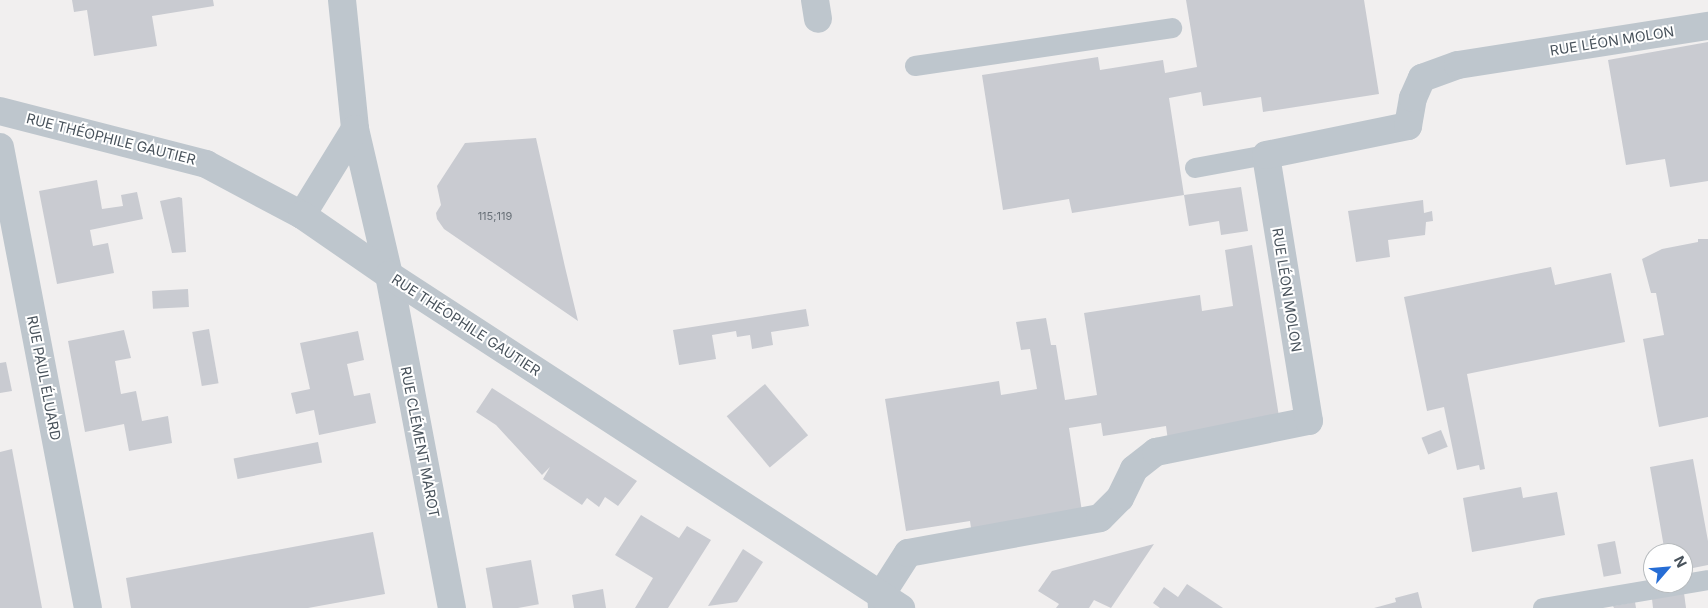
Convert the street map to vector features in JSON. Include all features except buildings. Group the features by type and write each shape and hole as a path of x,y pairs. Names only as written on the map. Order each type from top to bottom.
{"street":[{"name":"RUE CLÉMENT MAROT","path":"342,0 355,129 389,275 452,608"},
{"name":"RUE LÉON MOLON","path":"888,604 908,553 1100,518 1120,498 1134,469 1156,452 1308,421 1266,155 1408,126 1413,98 1422,78 1458,65 1708,26"},
{"name":"RUE THÉOPHILE GAUTIER","path":"0,111 119,139 206,164 302,214 389,275 888,604"},
{"path":"302,214 355,129"},
{"name":"RUE PAUL ÉLUARD","path":"0,147 88,608"}],"lane":[{"path":"915,66 1172,28"},
{"path":"1195,168 1266,155"},
{"path":"1543,608 1708,580"}]}
